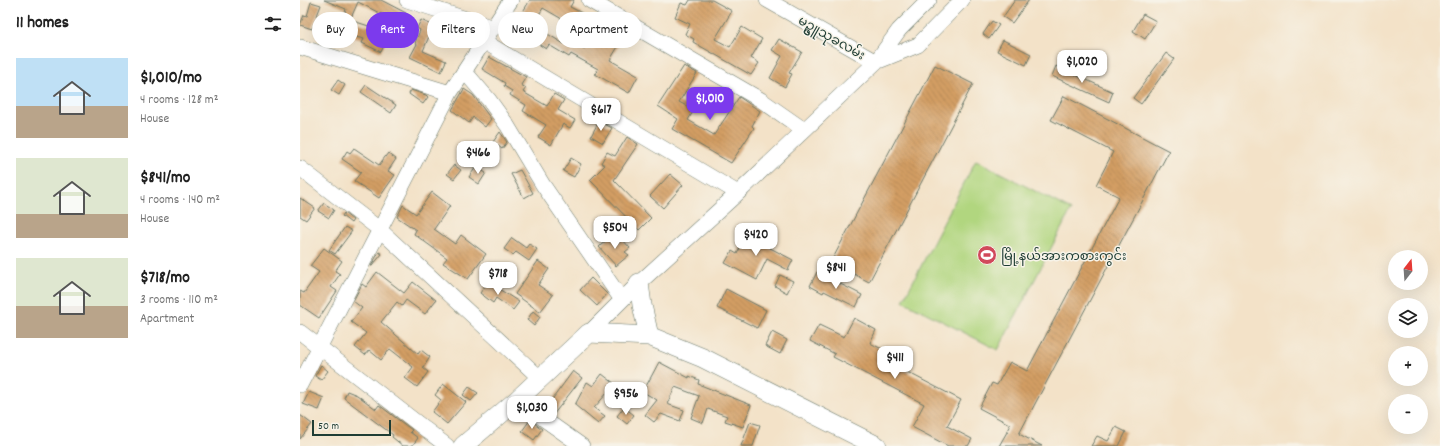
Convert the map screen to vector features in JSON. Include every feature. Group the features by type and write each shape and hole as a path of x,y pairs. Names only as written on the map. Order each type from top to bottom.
{"main road":[{"path":"639,283 649,336"},
{"path":"463,446 541,379 589,333 649,336 703,358 877,446"}],"street":[{"path":"407,0 494,28"},
{"path":"490,34 511,0"},
{"path":"589,0 762,100 804,130"},
{"name":"မဥ္ဇူသုခလမ်း","path":"767,0 876,62"},
{"path":"589,333 639,283 738,193 876,62 899,30 929,0"},
{"path":"876,62 918,45 962,0"},
{"path":"490,45 738,193"},
{"path":"300,47 450,93"},
{"path":"300,385 450,93 481,48"},
{"path":"465,72 494,106 543,186 622,300"},
{"path":"300,168 379,229 541,379"},
{"path":"300,332 447,446"},
{"path":"517,400 582,446"}],"green space":[{"name":"မြို့နယ်အားကစားကွင်း","path":"976,160 1071,210 998,350 903,301"}],"building":[{"path":"324,0 381,0 404,12 377,12 358,2 354,12 345,12 346,9"},
{"path":"530,0 574,0 570,7 580,12 556,12 556,16 543,8 541,12 523,12"},
{"path":"690,0 712,0 732,11 715,39 730,47 742,27 762,39 751,58 759,63 751,75 693,42 694,39 685,34 690,24 675,17 681,3 687,5"},
{"path":"1015,0 1029,0 1012,23 1003,17"},
{"path":"311,2 321,5 318,12 312,12 312,29 300,25 304,15 307,16"},
{"path":"1143,14 1156,21 1145,39 1133,31"},
{"path":"421,20 427,23 427,41 423,51 446,61 441,72 410,57 415,48 419,48 419,24"},
{"path":"992,21 999,25 989,39 983,34"},
{"path":"358,23 366,25 366,45 362,43 364,39 358,38"},
{"path":"548,34 556,39 556,48 617,48 610,60 638,76 629,93 595,74 598,69 571,54 569,57 549,45 548,46"},
{"path":"779,39 802,52 789,73 792,74 785,87 770,78 782,56 772,50"},
{"path":"1003,40 1031,54 1026,65 997,51"},
{"path":"373,48 383,48 381,52"},
{"path":"1166,53 1174,59 1141,104 1133,98"},
{"path":"489,57 526,77 521,85 526,88 523,92 547,106 554,94 564,100 558,110 575,120 570,128 563,124 551,145 538,137 546,125 523,111 526,105 510,95 512,91 504,86 505,83 482,69"},
{"path":"935,65 973,84 869,282 831,262"},
{"path":"684,66 697,73 679,102 694,110 688,120 714,135 739,97 760,111 752,126 754,128 731,163 672,129 678,119 658,106"},
{"path":"1056,66 1113,92 1109,102 1052,76"},
{"path":"338,80 345,85 339,95 331,90"},
{"path":"366,85 396,105 391,113 361,92"},
{"path":"464,89 473,95 491,119 485,127 473,117 469,123 452,110"},
{"path":"411,90 428,97 423,104 409,94"},
{"path":"1064,96 1169,151 1019,434 1042,446 999,446 1011,425 979,408 992,383 997,385 1010,362 1027,371 1119,197 1096,185 1113,152 1051,120"},
{"path":"599,121 612,128 603,143 591,136"},
{"path":"500,132 507,142 502,149 493,142"},
{"path":"627,137 638,144 614,180 651,218 639,230 590,180 605,165 601,163 607,152 615,156"},
{"path":"354,148 379,165 388,153 396,159 388,171 395,175 379,198 354,181 361,172 342,159 347,151 350,153"},
{"path":"571,158 581,164 574,177 563,171"},
{"path":"454,165 461,170 454,179 447,174"},
{"path":"476,167 486,173 479,184 469,177"},
{"path":"520,170 533,193 524,198 511,174"},
{"path":"670,174 683,185 663,208 650,196"},
{"path":"432,192 450,206 434,229 455,244 461,235 486,254 468,279 443,263 447,258 414,234 416,230 397,217 403,205 416,214"},
{"path":"300,198 315,208 306,220 300,216"},
{"path":"324,203 334,210 329,218 318,211"},
{"path":"344,213 353,220 351,223 342,216"},
{"path":"345,227 352,231 335,254 329,250"},
{"path":"750,228 759,233 755,240 793,260 788,270 767,259 757,280 725,263 732,251 737,254"},
{"path":"611,236 618,243 622,239 630,248 625,252 629,255 616,266 599,247"},
{"path":"512,238 526,248 529,244 537,249 529,261 516,252 513,255 504,249"},
{"path":"324,248 342,261 335,271 340,274 331,287 337,291 319,318 300,305 300,291 304,293 319,272 310,266"},
{"path":"379,252 382,254 371,266"},
{"path":"538,261 549,269 538,285 553,295 540,312 515,294"},
{"path":"377,272 404,293 413,282 436,300 425,314 406,300 402,306 397,302 381,322 418,354 421,350 430,357 423,368 428,372 417,387 405,378 413,367 390,349 381,360 369,350 365,355 355,347 366,333 351,322 362,308 353,301 362,284 366,287"},
{"path":"817,272 862,295 856,307 824,291 823,293 810,286"},
{"path":"780,275 793,281 787,293 775,286"},
{"path":"591,278 607,294 597,306 580,290"},
{"path":"488,282 519,302 513,310 496,298 493,303 480,293"},
{"path":"726,289 766,310 757,328 717,308"},
{"path":"533,311 540,317 534,326 527,320"},
{"path":"854,318 876,330 870,343 890,353 886,361 961,400 947,426 972,439 968,446 948,446 912,427 924,404 833,357 835,354 810,341 819,325 844,337"},
{"path":"772,332 787,340 780,354 765,346"},
{"path":"659,362 689,378 689,376 699,380 698,384 751,405 743,427 725,421 727,416 708,409 703,423 691,418 699,396 675,387 667,404 684,410 680,421 661,414 654,422 645,415 657,400 643,392"},
{"path":"321,365 328,371 321,380 315,376"},
{"path":"573,371 582,378 553,415 545,409"},
{"path":"602,374 615,384 594,408 605,416 598,424 575,405 587,382 593,386"},
{"path":"443,384 466,402 447,424 432,412 441,400 435,395"},
{"path":"469,387 478,393 471,401 463,395"},
{"path":"347,391 357,395 376,409 379,405 412,430 410,432 418,438 412,446 403,446 392,437 393,435 344,398"},
{"path":"309,392 324,398 319,410 303,404"},
{"path":"624,407 634,415 627,424 617,416"},
{"path":"300,415 312,424 300,439"},
{"path":"530,420 542,429 534,440 522,431"},
{"path":"750,422 760,425 753,446 741,446"},
{"path":"1116,427 1126,432 1119,446 1091,446 1097,436 1108,441"}],"place":[{"name":"မြို့နယ်အားကစားကွင်း","path":"987,255"}]}
